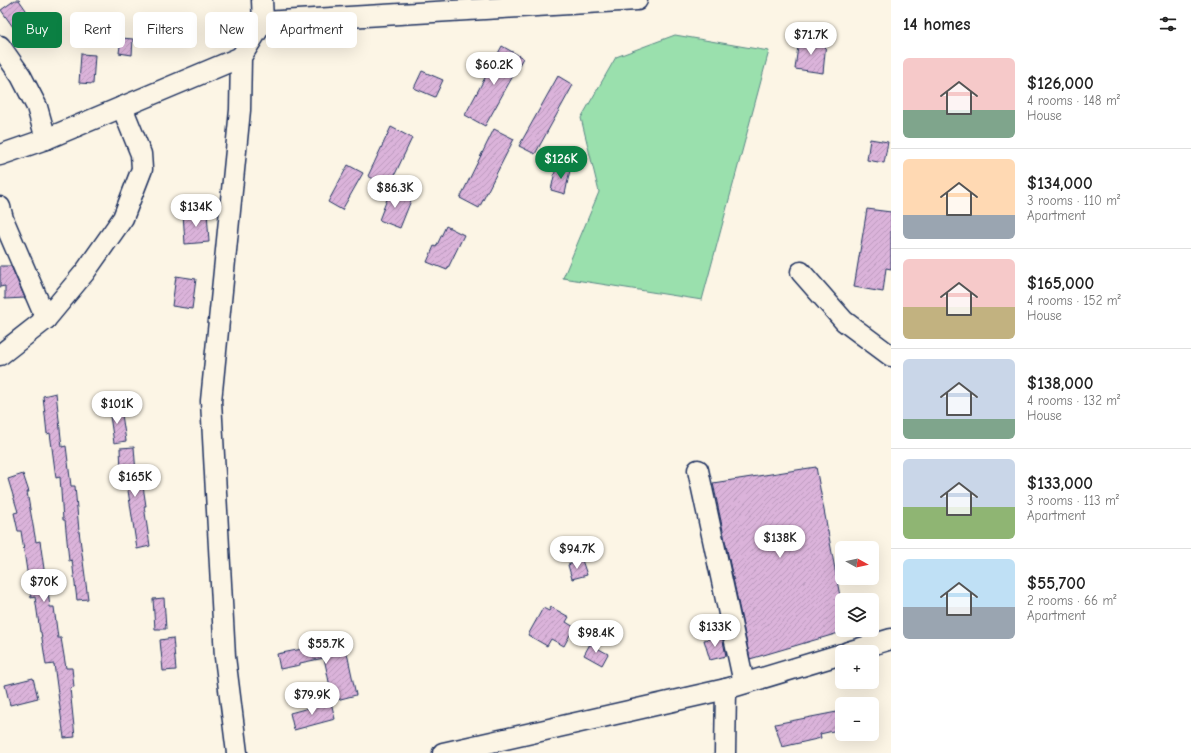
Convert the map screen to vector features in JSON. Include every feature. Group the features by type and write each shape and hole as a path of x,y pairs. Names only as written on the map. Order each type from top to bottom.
{"street":[{"path":"237,753 225,657 210,401 240,110 241,57 263,22 262,0"},
{"path":"263,22 637,0"},
{"path":"0,46 21,76 37,106 46,139"},
{"path":"0,155 46,139 241,57"},
{"path":"0,355 46,319 85,272 123,218 142,169 141,154 122,107"},
{"path":"0,207 3,219 46,319"},
{"path":"801,272 844,321 891,356"},
{"path":"698,470 735,686 725,753"},
{"path":"871,645 891,639"},
{"path":"443,753 495,747 735,686 835,656"}],"green space":[{"path":"675,35 769,51 702,300 563,278 599,192 581,118 616,57"}],"building":[{"path":"15,0 19,0 27,12 12,12 12,26 1,10"},
{"path":"125,38 133,39 132,55 119,53 120,48 125,48"},
{"path":"799,39 826,42 823,73 795,69"},
{"path":"502,46 523,58 485,126 465,115"},
{"path":"81,54 95,55 93,84 79,83"},
{"path":"422,71 443,80 435,97 414,88"},
{"path":"558,76 573,85 535,154 519,146"},
{"path":"391,127 412,138 389,187 368,176"},
{"path":"494,129 514,139 479,208 460,198"},
{"path":"870,139 888,142 884,163 867,160"},
{"path":"348,165 363,173 342,210 328,202"},
{"path":"556,167 570,170 565,194 551,190"},
{"path":"391,189 412,198 400,228 379,220"},
{"path":"867,209 891,212 891,269 886,268 883,292 854,287"},
{"path":"207,211 209,242 185,244 183,213"},
{"path":"446,226 464,235 447,270 427,262 434,246 436,247"},
{"path":"0,266 11,266 25,298 5,299 5,286 0,287"},
{"path":"176,276 196,279 192,309 172,306"},
{"path":"56,393 62,447 66,446 71,486 75,486 88,599 77,600 72,560 69,561 65,520 63,520 60,477 56,478 50,433 47,434 43,396"},
{"path":"121,408 126,441 114,443 109,409"},
{"path":"134,447 137,487 143,486 146,506 144,506 150,546 137,549 125,471 121,472 120,448"},
{"path":"816,467 835,569 835,585 838,585 839,593 835,593 835,634 750,659 713,483"},
{"path":"23,474 29,492 27,492 36,542 40,541 50,607 54,607 58,638 61,638 66,668 72,668 74,687 70,688 75,737 64,738 54,664 46,665 35,597 31,598 21,531 18,531 14,513 18,512 8,479"},
{"path":"582,560 587,575 572,579 568,565"},
{"path":"164,598 166,629 155,629 153,599"},
{"path":"551,607 569,617 566,622 574,627 564,646 551,639 547,646 528,635 543,608 549,611"},
{"path":"722,636 726,656 710,660 704,640"},
{"path":"173,638 176,670 163,671 160,640"},
{"path":"344,639 356,695 333,701 324,658 280,669 277,654"},
{"path":"590,644 608,654 602,665 584,655"},
{"path":"33,678 38,698 10,705 5,685"},
{"path":"331,702 335,719 294,730 290,713"},
{"path":"835,712 835,731 820,734 821,738 782,747 775,724"}]}
